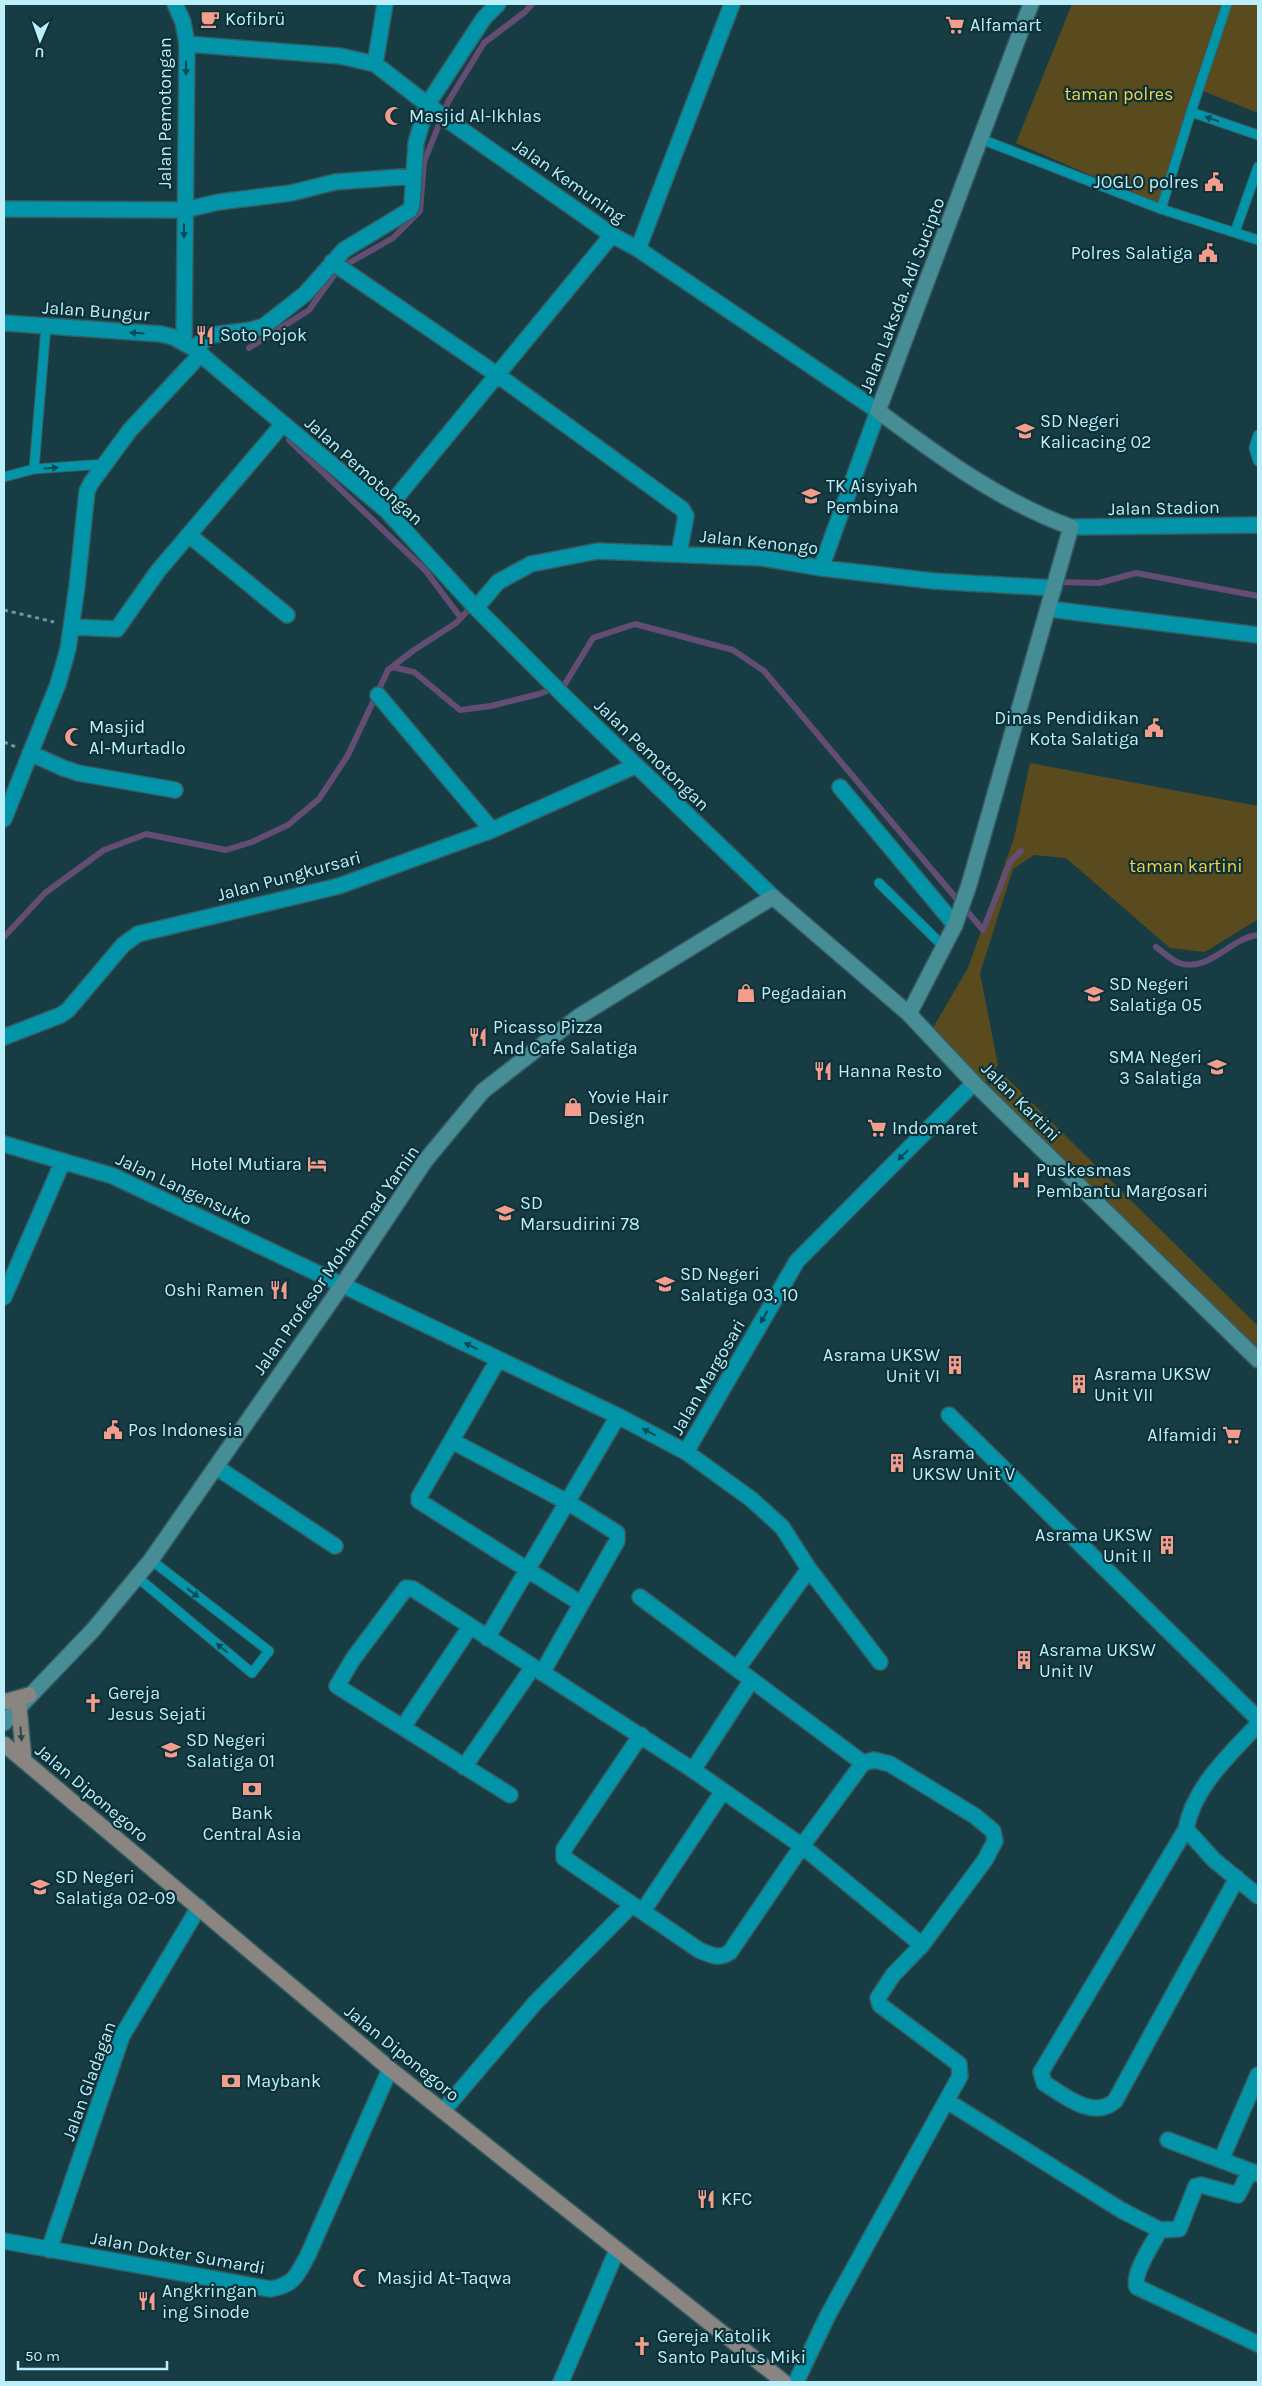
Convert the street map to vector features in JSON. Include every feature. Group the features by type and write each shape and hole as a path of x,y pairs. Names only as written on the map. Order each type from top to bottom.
{"main road":[{"name":"Jalan Laksda. Adi Sucipto","path":"1031,4 878,411 932,451 983,482 1029,509 1071,527"},
{"path":"910,1014 956,924 969,885 1071,527"},
{"name":"Jalan Kartini","path":"773,897 910,1014 974,1083 1258,1360"},
{"name":"Jalan Profesor Mohammad Yamin","path":"4,1723 93,1630 151,1560 343,1284 425,1161 483,1092 578,1017 773,897"},
{"path":"4,1702 29,1695"},
{"path":"19,1707 24,1761"},
{"name":"Jalan Diponegoro","path":"4,1744 390,2070 784,2382"}],"street":[{"name":"Jalan Pemotongan","path":"176,4 183,22 187,44 184,210 193,348 386,510 473,604 543,675 635,766 773,897"},
{"path":"375,64 385,4"},
{"path":"4,819 58,684 68,649 85,500 91,483 193,348 212,335 251,330 264,326 305,294 344,250 410,210 416,142 428,106 484,18 498,4"},
{"path":"638,249 732,4"},
{"name":"Jalan Kemuning","path":"187,44 340,56 375,64 448,121 612,235 638,249 878,411"},
{"path":"4,209 184,210 219,202 291,193 347,180 414,176"},
{"path":"386,510 612,235"},
{"path":"332,262 496,374 682,509 686,516 680,550"},
{"name":"Jalan Bungur","path":"4,323 161,334 193,348"},
{"path":"822,563 878,411"},
{"path":"72,627 117,629 158,571 283,424"},
{"name":"Jalan Stadion","path":"1071,527 1258,526"},
{"path":"189,534 287,615"},
{"name":"Jalan Kenongo","path":"473,604 498,582 532,564 598,551 680,550 822,563 933,581 1055,584"},
{"path":"1049,609 1258,636"},
{"path":"378,695 492,830"},
{"path":"30,753 78,773 175,790"},
{"name":"Jalan Pungkursari","path":"4,1037 61,1015 68,1010 122,945 138,934 339,886 492,830 635,766"},
{"path":"840,787 956,924"},
{"name":"Jalan Margosari","path":"343,1284 618,1416 686,1452 797,1261 974,1083"},
{"name":"Jalan Langensuko","path":"4,1144 113,1176 343,1284"},
{"path":"4,1297 63,1161"},
{"path":"498,1360 419,1497 419,1501 528,1572 580,1603"},
{"path":"948,1415 1258,1719"},
{"path":"487,1638 528,1572 618,1416"},
{"path":"452,1440 568,1503 615,1531 618,1536 580,1603 538,1670 464,1767"},
{"path":"686,1452 751,1500 782,1527 810,1569 880,1662"},
{"path":"216,1467 335,1546"},
{"path":"737,1669 810,1569"},
{"path":"510,1795 338,1687 337,1682 406,1588 413,1588 470,1627 693,1770 802,1846 922,1945"},
{"path":"640,1597 863,1763"},
{"path":"403,1727 470,1627"},
{"path":"693,1770 751,1681"},
{"path":"1237,1878 1115,2101 1109,2106 1092,2108 1067,2097 1044,2083 1041,2072 1186,1829 1192,1806 1197,1796 1216,1770 1258,1724"},
{"path":"641,1735 562,1853 566,1860 699,1950 712,1956 723,1957 730,1952 802,1846 863,1763 874,1760 890,1764 975,1816 993,1831 995,1841 985,1860 922,1945 893,1975 880,1994 878,2001 880,2006 959,2064 960,2076 828,2315 796,2382"},
{"path":"443,2111 535,2003 637,1908 723,1791"},
{"path":"1186,1829 1214,1860 1258,1896"},
{"name":"Jalan Gladagan","path":"49,2250 122,2036 198,1908"},
{"name":"Jalan Dokter Sumardi","path":"4,2241 270,2288 285,2287 295,2279 308,2255 390,2070"},
{"path":"1221,2160 1258,2075"},
{"path":"947,2101 1121,2210 1160,2230 1179,2229 1196,2186 1201,2184 1238,2195 1254,2173 1168,2140"},
{"path":"1160,2230 1138,2273 1137,2288 1258,2344"},
{"path":"561,2382 617,2250"}],"lane":[{"path":"1162,209 1226,4"},
{"path":"1191,112 1258,135"},
{"path":"980,139 1162,209 1258,240"},
{"path":"1235,232 1258,167"},
{"path":"34,470 46,326"},
{"path":"1258,435 1254,448 1258,461"},
{"path":"4,478 34,470 105,464"},
{"path":"879,883 944,947"},
{"path":"137,1577 252,1673 269,1652 151,1560"}],"path":[{"path":"4,610 72,627"}],"green space":[{"name":"taman polres","path":"1072,4 1258,4 1258,113 1203,91 1160,205 1016,143"},
{"name":"taman kartini","path":"1030,763 1258,806 1258,921 1255,921 1205,952 1170,948 1066,858 1034,855 1013,869 980,973 998,1065 982,1088 930,1033 968,968 1014,838"},
{"path":"1003,1074 1258,1326 1258,1351 987,1087"}],"waterway":[{"path":"342,267 393,238 420,211 424,162 448,102 484,43 525,12 532,4"},
{"path":"249,348 309,310 337,271"},
{"path":"289,440 425,570 461,618"},
{"path":"1054,582 1099,583 1136,573 1258,596"},
{"path":"4,937 45,893 104,850 146,834 226,850 252,842 288,825 319,799 348,755 388,670 414,650 456,623 473,605"},
{"path":"392,667 414,672 460,710 491,706 539,694 565,684 593,638 635,624 733,650 764,671 983,930 1010,862 1021,851"},
{"path":"1156,947 1176,962 1190,965 1210,959 1238,942 1258,935"}],"place":[{"name":"Kofibrü","path":"210,19"},
{"name":"Alfamart","path":"955,25"},
{"name":"Masjid Al-Ikhlas","path":"394,116"},
{"name":"JOGLO polres","path":"1214,182"},
{"name":"Polres Salatiga","path":"1208,253"},
{"name":"Soto Pojok","path":"205,335"},
{"name":"SD Negeri Kalicacing 02","path":"1025,431"},
{"name":"TK Aisyiyah Pembina","path":"811,496"},
{"name":"Dinas Pendidikan Kota Salatiga","path":"1154,728"},
{"name":"Masjid Al-Murtadlo","path":"74,737"},
{"name":"Pegadaian","path":"746,993"},
{"name":"SD Negeri Salatiga 05","path":"1094,994"},
{"name":"Picasso Pizza And Cafe Salatiga","path":"478,1037"},
{"name":"SMA Negeri 3 Salatiga","path":"1217,1067"},
{"name":"Hanna Resto","path":"823,1071"},
{"name":"Yovie Hair Design","path":"573,1107"},
{"name":"Indomaret","path":"877,1128"},
{"name":"Hotel Mutiara","path":"317,1164"},
{"name":"Puskesmas Pembantu Margosari","path":"1021,1180"},
{"name":"SD Marsudirini 78","path":"505,1213"},
{"name":"SD Negeri Salatiga 03, 10","path":"665,1284"},
{"name":"Oshi Ramen","path":"279,1290"},
{"name":"Asrama UKSW Unit VI","path":"955,1365"},
{"name":"Asrama UKSW Unit VII","path":"1079,1384"},
{"name":"Pos Indonesia","path":"113,1430"},
{"name":"Alfamidi","path":"1232,1435"},
{"name":"Asrama UKSW Unit V","path":"897,1463"},
{"name":"Asrama UKSW Unit II","path":"1167,1545"},
{"name":"Asrama UKSW Unit IV","path":"1024,1660"},
{"name":"Gereja Jesus Sejati","path":"93,1703"},
{"name":"SD Negeri Salatiga 01","path":"171,1750"},
{"name":"Bank Central Asia","path":"252,1789"},
{"name":"SD Negeri Salatiga 02-09","path":"40,1887"},
{"name":"Maybank","path":"231,2081"},
{"name":"KFC","path":"706,2199"},
{"name":"Masjid At-Taqwa","path":"362,2278"},
{"name":"Angkringan ing Sinode","path":"147,2301"},
{"name":"Gereja Katolik Santo Paulus Miki","path":"642,2346"}]}
